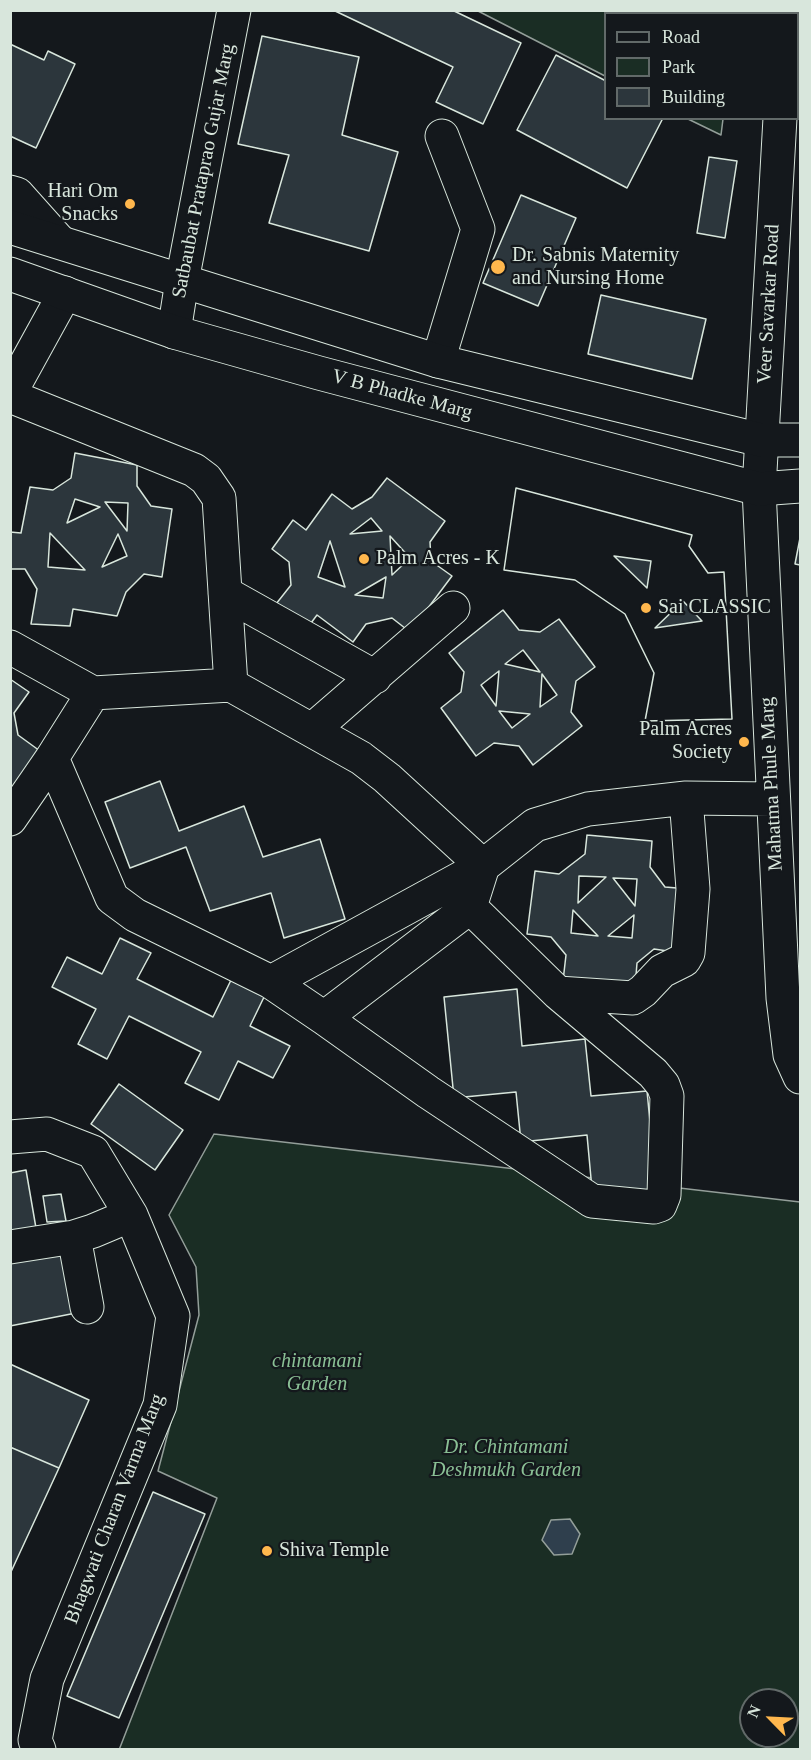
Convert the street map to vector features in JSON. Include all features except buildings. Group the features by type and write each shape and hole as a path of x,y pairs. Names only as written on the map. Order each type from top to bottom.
{"street":[{"name":"Satbaubat Prataprao Gujar Marg","path":"174,332 234,10"},
{"name":"Veer Savarkar Road","path":"759,489 780,120"},
{"path":"438,361 478,229 442,136"},
{"path":"10,192 17,194 59,241"},
{"path":"10,227 438,361 761,440 801,440"},
{"name":"V B Phadke Marg","path":"17,281 65,293 174,332 319,373 759,489 801,486"},
{"path":"65,293 10,395 194,471 206,479 219,498 231,685"},
{"name":"Mahatma Phule Marg","path":"759,489 783,998 790,1055 801,1077"},
{"path":"225,593 375,677"},
{"path":"312,730 453,608"},
{"path":"10,647 93,693 231,685 361,758 387,778 483,866"},
{"path":"10,819 93,693"},
{"path":"52,758 112,898 135,915 271,982 429,1092 592,1201 654,1207 660,1205 664,1195 667,1107 667,1096 663,1085 653,1073 558,993 470,907"},
{"path":"558,993 633,998 643,992 662,971 684,960 688,953 693,889 686,798"},
{"path":"271,982 483,866 535,825 588,809 686,798 772,799"},
{"path":"324,1017 470,907 483,866"},
{"name":"Bhagwati Charan Varma Marg","path":"10,1137 47,1134 93,1152 131,1215 173,1316 160,1405 47,1679 28,1743"},
{"path":"10,1247 74,1238 131,1215"},
{"path":"74,1238 87,1307"}],"green space":[{"path":"478,11 741,11 604,12 604,75"},
{"path":"690,120 723,120 721,135"},
{"name":"Dr. Chintamani Deshmukh Garden","path":"214,1134 800,1202 800,1749 119,1750 217,1498 158,1471 199,1315 196,1267 169,1215"}],"water":[{"path":"570,1519 580,1534 572,1554 554,1555 542,1540 551,1520"}],"place":[{"name":"Hari Om Snacks","path":"130,204"},
{"name":"Dr. Sabnis Maternity and Nursing Home","path":"498,267"},
{"name":"Palm Acres - K","path":"364,559"},
{"name":"Sai CLASSIC","path":"646,608"},
{"name":"Palm Acres Society","path":"744,742"},
{"name":"Shiva Temple","path":"267,1551"}],"park label":[{"name":"chintamani Garden","path":"317,1374"}]}
